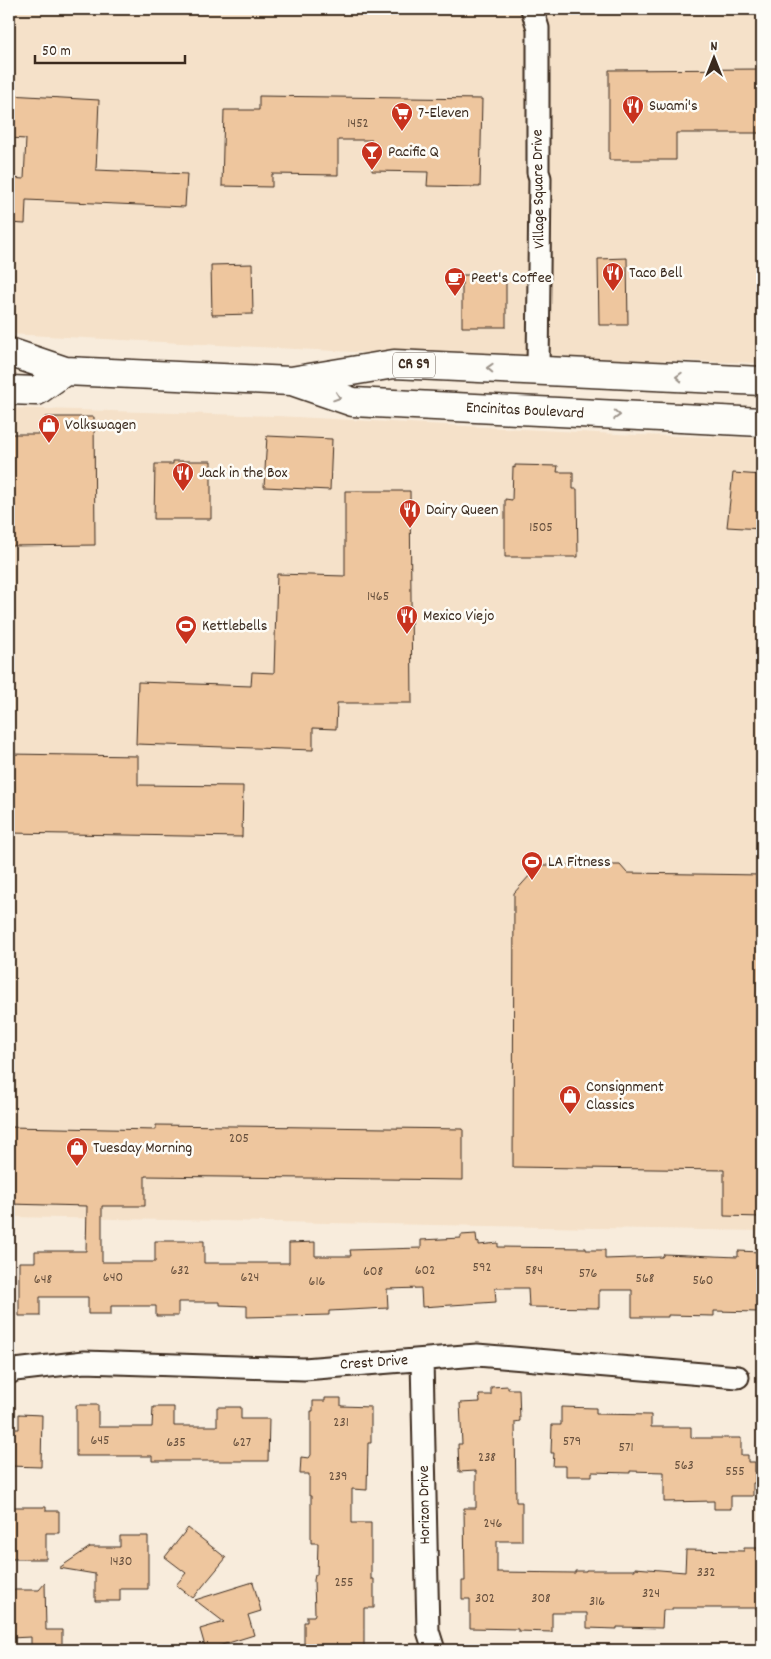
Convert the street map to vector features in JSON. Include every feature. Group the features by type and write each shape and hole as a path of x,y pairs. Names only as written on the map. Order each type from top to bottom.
{"main road":[{"name":"Encinitas Boulevard","path":"9,352 65,370 291,381 394,364 762,381"},
{"path":"9,390 37,391 65,370"},
{"name":"Encinitas Boulevard","path":"291,381 353,402 762,422"}],"street":[{"name":"Village Square Drive","path":"532,9 538,28 538,172 540,178 538,371"},
{"name":"Crest Drive","path":"9,1373 15,1370 84,1362 304,1368 422,1360 477,1354 738,1377"},
{"name":"Horizon Drive","path":"422,1360 428,1631 434,1650"}],"shaded area":[{"path":"9,9 762,9 762,363 567,358 567,356 431,356 9,334"},
{"path":"9,408 277,416 636,435 762,438 762,1231 9,1217"}],"building":[{"path":"762,69 762,133 676,133 676,160 609,160 609,70"},
{"path":"9,95 99,100 96,170 187,174 185,207 26,200 25,224 9,223 9,178 24,179 26,139 9,138"},
{"path":"259,96 482,99 480,187 427,186 428,172 372,171 372,140 338,140 338,175 272,174 272,187 222,186 224,110 259,110"},
{"name":"Taco Bell","path":"627,258 628,325 599,325 598,259"},
{"path":"252,264 253,314 212,315 211,265"},
{"path":"462,275 506,275 506,327 462,327"},
{"path":"45,417 94,417 95,545 9,546 9,434 45,434"},
{"path":"267,436 332,439 330,490 264,487"},
{"name":"Jack in the Box","path":"173,461 211,461 211,519 154,519 155,464 173,464"},
{"path":"515,465 558,466 557,472 573,472 573,489 577,489 578,557 505,557 505,499 512,500 513,467 515,468"},
{"path":"733,473 762,475 762,529 727,527"},
{"path":"345,491 410,491 412,703 337,703 336,729 313,728 313,750 136,744 138,682 251,686 252,672 274,673 277,574 345,576"},
{"path":"9,754 138,756 138,785 243,786 242,837 9,833"},
{"path":"539,865 620,865 627,873 762,875 762,1217 724,1216 724,1170 513,1167 514,893"},
{"path":"156,1125 463,1129 463,1180 145,1176 145,1206 102,1206 102,1262 155,1262 155,1241 204,1241 204,1263 289,1263 289,1243 315,1242 315,1256 351,1256 350,1250 421,1248 421,1240 461,1238 461,1235 476,1234 479,1245 498,1243 498,1247 605,1250 605,1259 662,1257 664,1254 738,1257 738,1251 760,1252 762,1253 762,1293 759,1293 759,1312 714,1311 714,1316 668,1315 668,1317 632,1317 632,1290 599,1290 599,1308 529,1307 528,1288 495,1288 496,1302 422,1307 421,1288 387,1289 388,1308 329,1311 329,1315 247,1317 247,1306 220,1305 220,1302 178,1302 178,1316 156,1316 156,1306 111,1306 111,1314 88,1314 88,1297 40,1297 40,1316 19,1316 19,1262 35,1262 35,1251 86,1251 87,1206 9,1204 9,1127 156,1130"},
{"path":"508,1386 508,1389 519,1389 520,1421 515,1422 516,1502 522,1502 522,1541 497,1541 497,1572 575,1573 575,1571 586,1570 635,1570 635,1568 685,1572 686,1550 744,1551 744,1548 762,1548 762,1608 672,1608 672,1610 663,1610 662,1628 587,1628 587,1613 552,1613 552,1632 470,1628 470,1599 462,1599 462,1581 465,1581 464,1508 476,1508 476,1471 459,1472 458,1444 462,1444 460,1403 480,1402 479,1395 491,1395 491,1387"},
{"path":"325,1398 341,1398 341,1406 371,1407 371,1443 368,1443 367,1490 352,1489 352,1523 371,1523 371,1579 374,1579 374,1608 364,1608 364,1649 304,1650 304,1622 307,1622 307,1616 314,1616 315,1614 314,1580 315,1575 317,1575 318,1543 311,1543 309,1474 300,1474 301,1457 309,1458 311,1455 311,1411 313,1411 313,1401 325,1401"},
{"path":"76,1405 98,1405 98,1427 152,1427 153,1407 174,1407 174,1426 217,1426 217,1407 241,1407 241,1419 269,1419 268,1461 152,1461 152,1456 76,1456"},
{"path":"561,1407 596,1408 596,1414 651,1415 651,1427 691,1427 691,1438 741,1438 741,1455 748,1455 748,1462 755,1462 753,1496 731,1496 731,1509 714,1509 714,1501 664,1502 664,1472 592,1472 592,1476 566,1476 566,1466 553,1466 554,1453 551,1453 552,1425 561,1425"},
{"path":"19,1414 42,1415 41,1467 9,1466 9,1429 19,1429"},
{"path":"9,1507 46,1507 46,1511 59,1511 59,1533 46,1533 46,1559 9,1559"},
{"path":"188,1528 226,1558 193,1598 176,1585 186,1573 165,1557"},
{"path":"120,1536 148,1536 148,1589 120,1589 120,1601 95,1601 95,1574 59,1568 90,1547 120,1547"},
{"path":"253,1582 261,1611 248,1615 254,1635 206,1650 200,1629 224,1622 195,1600"},
{"path":"45,1583 46,1630 62,1630 62,1648 31,1648 31,1637 10,1638 9,1590 39,1590"}],"place":[{"name":"Swami's","path":"633,125"},
{"name":"7-Eleven","path":"402,132"},
{"name":"Pacific Q","path":"372,171"},
{"name":"Taco Bell","path":"613,292"},
{"name":"Peet's Coffee","path":"455,297"},
{"name":"Volkswagen","path":"49,444"},
{"name":"Jack in the Box","path":"183,492"},
{"name":"Dairy Queen","path":"410,529"},
{"name":"Mexico Viejo","path":"407,635"},
{"name":"Kettlebells","path":"186,645"},
{"name":"LA Fitness","path":"532,881"},
{"name":"Consignment Classics","path":"570,1115"},
{"name":"Tuesday Morning","path":"77,1167"}]}
